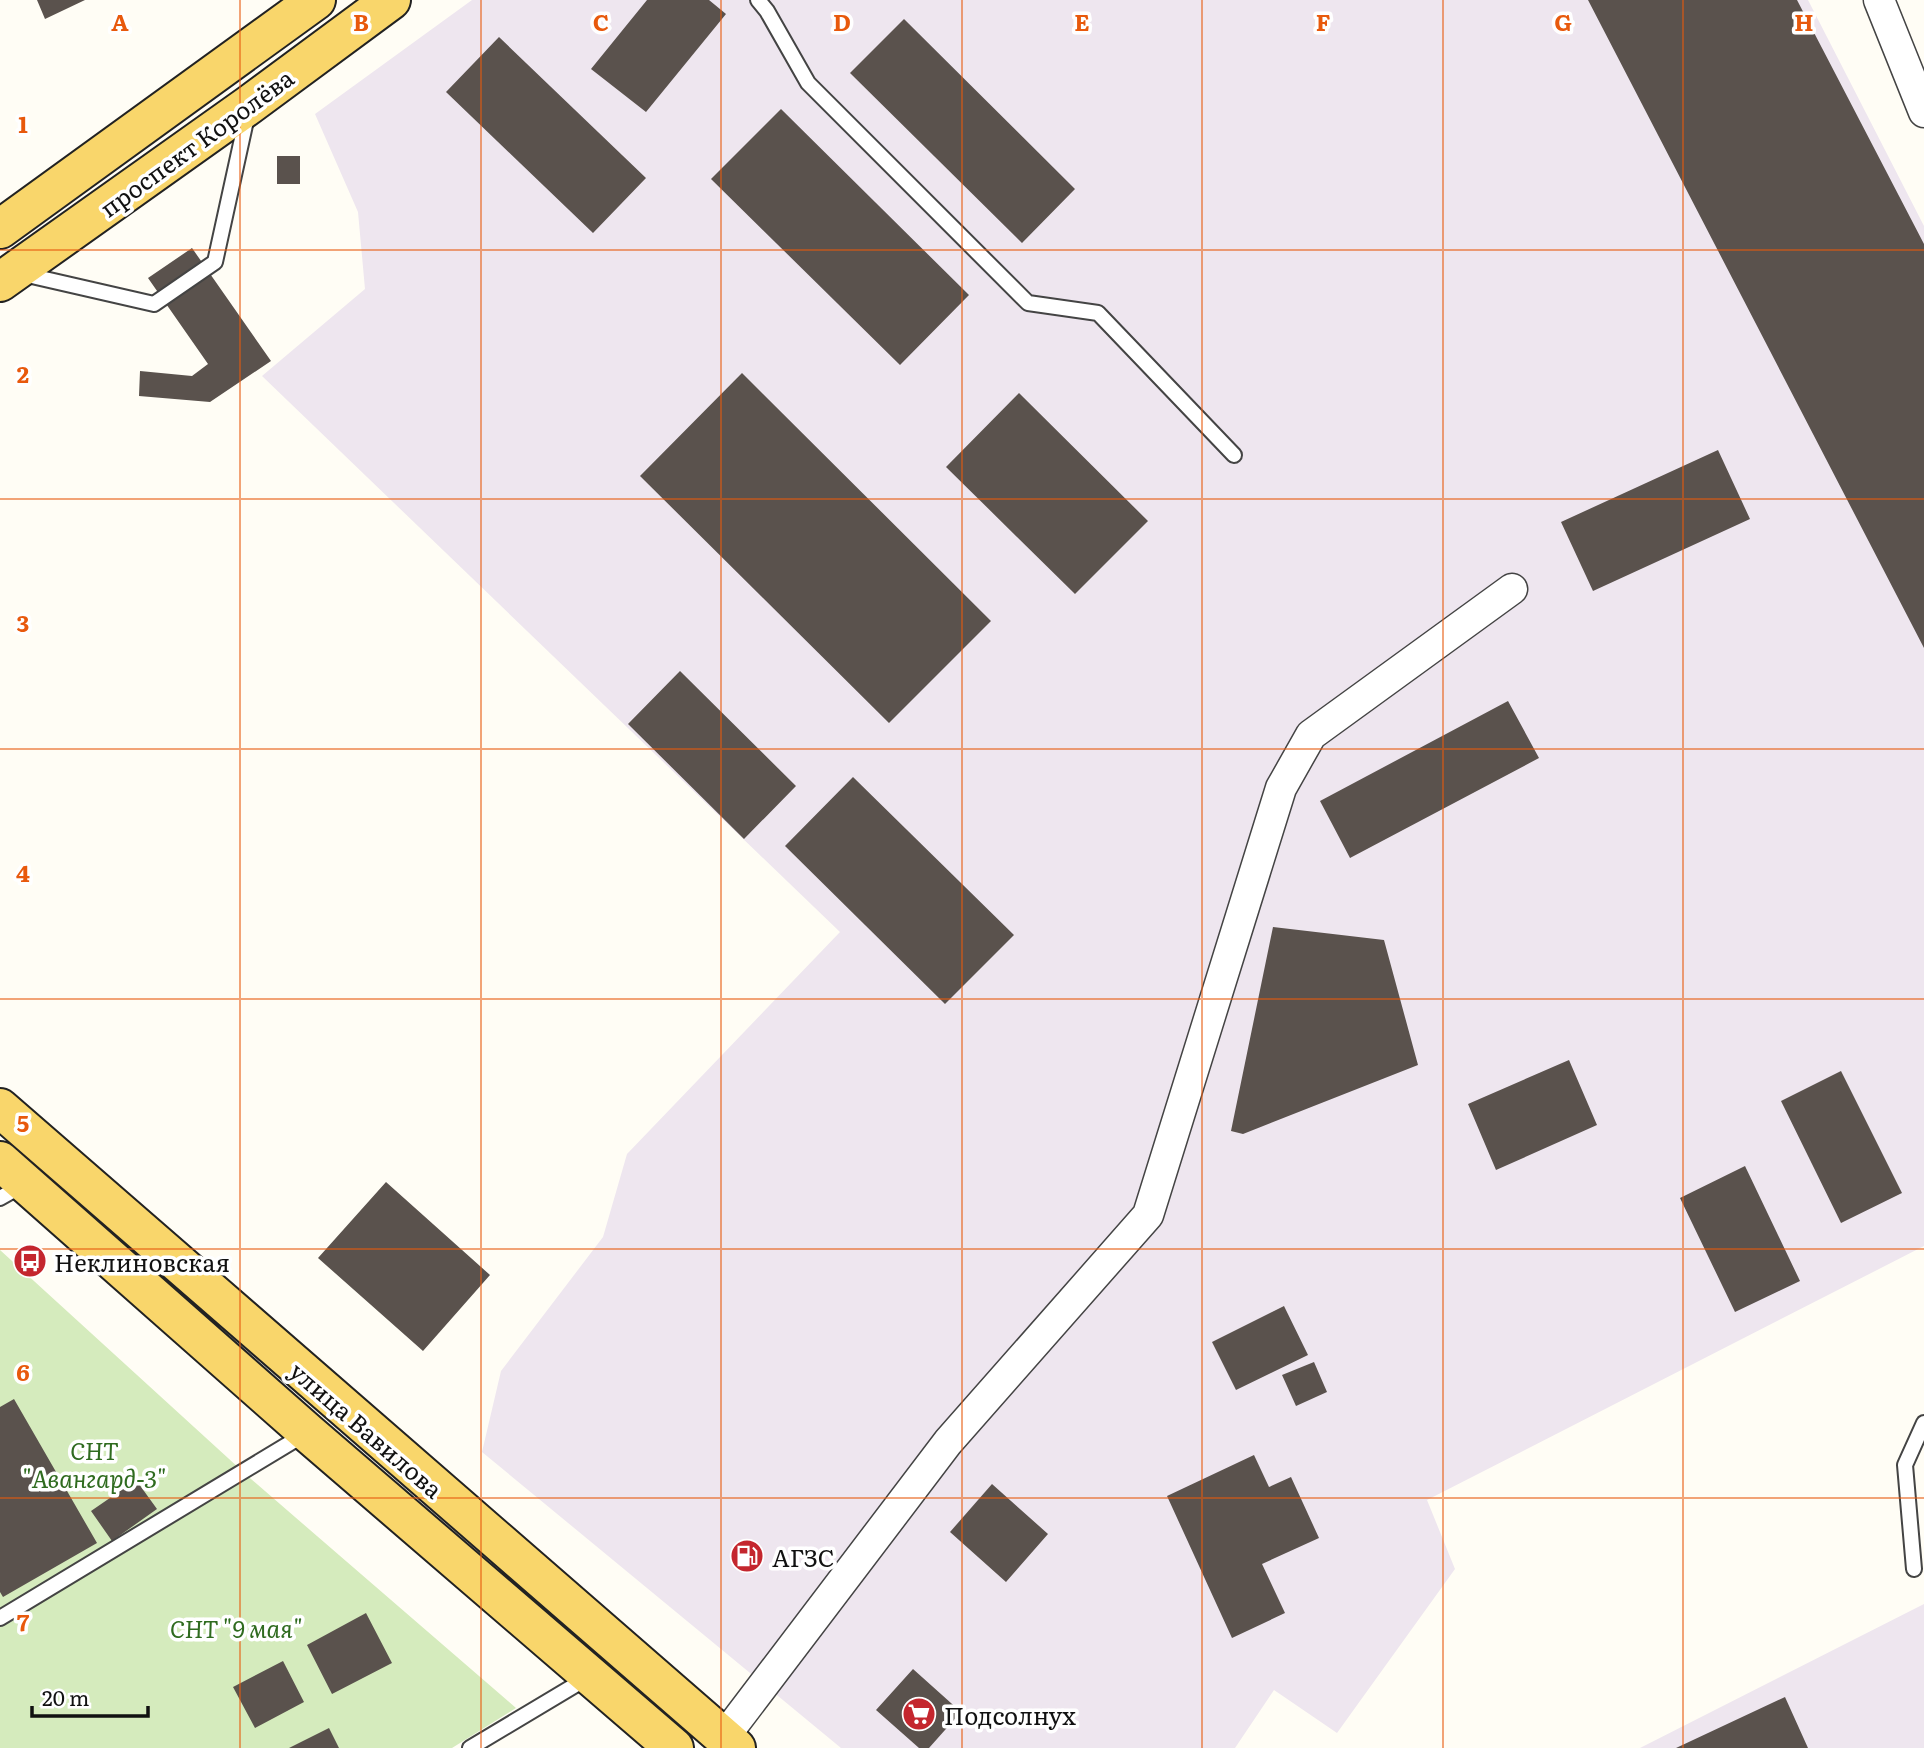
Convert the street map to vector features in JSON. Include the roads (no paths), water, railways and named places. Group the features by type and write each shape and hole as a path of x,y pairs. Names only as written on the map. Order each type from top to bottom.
{"main road":[{"name":"проспект Королёва","path":"0,229 316,0"},
{"name":"проспект Королёва","path":"8,277 391,0"},
{"name":"улица Вавилова","path":"0,1108 730,1743"},
{"name":"улица Вавилова","path":"9,1181 308,1433 674,1748"}],"street":[{"path":"1879,0 1924,112"},
{"path":"730,1743 948,1441 1148,1215 1281,788 1311,735 1512,589"}],"lane":[{"path":"758,0 808,83 1028,303 1098,313 1234,454"},
{"path":"8,277 154,304 215,262 249,105"},
{"path":"1914,1569 1905,1465 1924,1423"},
{"path":"0,1618 308,1433"},
{"path":"470,1748 591,1675"}],"place":[{"name":"Неклиновская","path":"30,1261"},
{"name":"АГЗС","path":"747,1556"},
{"name":"Подсолнух","path":"919,1714"}],"park label":[{"name":"СНТ \"Авангард-3\"","path":"94,1463"},
{"name":"СНТ \"9 мая\"","path":"236,1627"}]}
